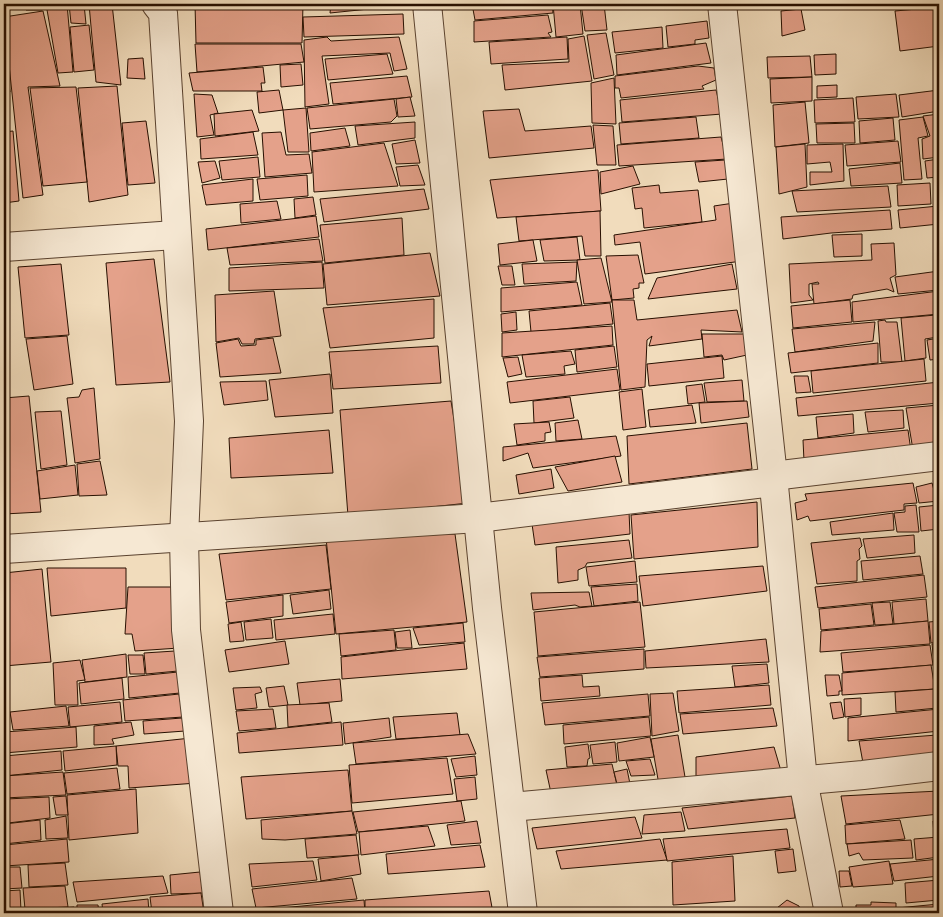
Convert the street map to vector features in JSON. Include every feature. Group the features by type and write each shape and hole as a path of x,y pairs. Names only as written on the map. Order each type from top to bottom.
{"street":[{"path":"156,4 163,13 175,235 188,421 184,538 186,630 219,913"},
{"path":"426,4 478,518 522,913"},
{"path":"722,4 803,780 829,913"},
{"path":"4,247 175,235"},
{"path":"4,549 478,518 939,456"},
{"path":"511,807 939,766"}],"building":[{"path":"23,4 41,4 42,10 26,10"},
{"path":"46,4 67,4 73,72 58,73"},
{"path":"69,4 84,4 86,24 71,23"},
{"path":"89,4 112,4 121,85 96,82"},
{"path":"195,4 303,4 302,43 196,43"},
{"path":"331,4 387,4 388,7 330,13"},
{"path":"472,4 552,4 553,13 475,20"},
{"path":"553,4 580,4 583,34 556,37"},
{"path":"581,4 604,4 607,30 585,31"},
{"path":"829,4 884,4 830,7"},
{"path":"939,7 939,46 900,51 895,11"},
{"path":"801,9 805,30 782,36 781,11"},
{"path":"43,11 60,86 28,87 43,195 23,198 4,17"},
{"path":"403,14 404,34 304,37 303,17"},
{"path":"548,15 552,32 548,33 551,37 474,42 474,21"},
{"path":"707,21 709,38 695,40 695,44 668,47 666,26"},
{"path":"89,25 94,70 74,72 70,27"},
{"path":"662,27 663,48 615,53 612,32"},
{"path":"606,33 614,75 594,79 587,35"},
{"path":"584,36 592,81 505,90 502,65 569,62 568,39"},
{"path":"327,37 331,41 399,37 407,69 394,71 390,53 322,56 329,104 305,107 304,40"},
{"path":"567,37 568,59 491,64 489,42"},
{"path":"706,43 711,63 617,75 616,55"},
{"path":"195,44 301,44 304,62 197,72"},
{"path":"4,52 10,92 4,92"},
{"path":"387,54 393,74 328,80 325,59"},
{"path":"836,54 836,74 815,75 814,55"},
{"path":"810,56 812,77 768,78 767,57"},
{"path":"143,58 145,79 127,78 128,59"},
{"path":"301,64 303,85 281,87 280,65"},
{"path":"698,66 714,68 716,80 702,86 704,89 621,98 619,88 615,88 615,76"},
{"path":"263,67 265,83 261,83 262,91 193,91 189,73"},
{"path":"407,76 412,97 333,104 330,83"},
{"path":"812,77 812,101 771,103 770,79"},
{"path":"614,78 616,124 592,123 591,83"},
{"path":"837,85 837,97 817,98 817,86"},
{"path":"117,86 128,195 89,202 78,88"},
{"path":"76,87 87,182 43,186 30,88"},
{"path":"279,90 283,110 259,113 257,92"},
{"path":"716,90 722,114 622,122 620,100"},
{"path":"939,90 939,111 902,117 899,95"},
{"path":"194,94 212,95 218,113 210,115 214,135 197,137"},
{"path":"896,94 899,117 858,119 856,97"},
{"path":"410,97 415,116 398,117 396,99"},
{"path":"853,98 855,122 815,123 814,100"},
{"path":"394,99 397,116 391,122 310,129 307,108"},
{"path":"805,102 809,143 775,147 773,105"},
{"path":"306,108 309,152 288,152 283,110"},
{"path":"519,109 525,131 591,126 594,148 489,158 483,111"},
{"path":"252,110 259,131 215,136 214,114"},
{"path":"939,114 939,157 923,159 922,139 930,136 923,116"},
{"path":"696,117 699,138 621,144 619,123"},
{"path":"923,117 928,136 918,138 922,179 904,180 899,120"},
{"path":"893,118 895,140 860,143 859,121"},
{"path":"146,121 155,183 128,185 122,123"},
{"path":"415,122 415,138 358,145 355,126"},
{"path":"854,123 855,143 817,143 816,124"},
{"path":"593,125 613,126 616,165 597,165"},
{"path":"345,128 350,146 311,151 310,133"},
{"path":"13,131 19,201 4,203 4,132"},
{"path":"253,132 258,155 201,159 200,139"},
{"path":"281,132 286,155 309,154 312,173 265,177 262,133"},
{"path":"721,137 727,159 619,166 617,145"},
{"path":"415,140 420,163 396,164 392,144"},
{"path":"898,141 901,162 847,166 845,145"},
{"path":"384,143 398,186 314,192 312,152"},
{"path":"805,144 807,187 779,194 776,147"},
{"path":"843,144 844,181 810,185 810,172 832,172 830,162 807,164 807,145"},
{"path":"258,157 260,177 222,180 219,161"},
{"path":"939,159 939,177 927,178 925,161"},
{"path":"725,160 728,179 699,182 695,162"},
{"path":"215,161 220,178 202,183 198,162"},
{"path":"900,163 902,183 851,186 849,169"},
{"path":"418,165 425,185 400,186 396,167"},
{"path":"633,166 640,184 601,194 600,172"},
{"path":"598,170 601,211 497,218 490,180"},
{"path":"307,175 308,196 260,200 257,179"},
{"path":"253,179 253,201 206,205 202,185"},
{"path":"930,183 931,204 898,206 897,185"},
{"path":"659,185 660,193 698,190 702,222 644,228 642,208 635,209 632,188"},
{"path":"888,186 891,207 797,212 792,191"},
{"path":"424,189 429,209 324,222 320,199"},
{"path":"313,197 316,215 295,218 294,199"},
{"path":"277,201 281,219 241,223 240,204"},
{"path":"734,203 742,261 645,274 640,242 615,245 614,235 716,220 714,206"},
{"path":"938,206 939,224 900,228 898,210"},
{"path":"890,210 892,229 831,233 783,239 781,217"},
{"path":"600,211 601,256 585,256 582,236 519,241 516,217"},
{"path":"316,216 319,237 208,250 206,229"},
{"path":"402,218 404,255 325,263 320,225"},
{"path":"862,234 862,256 834,257 832,235"},
{"path":"577,237 580,260 544,261 540,240"},
{"path":"319,239 323,261 230,265 227,248"},
{"path":"533,240 537,261 500,265 498,244"},
{"path":"894,243 896,275 890,278 894,292 887,289 853,295 852,299 814,304 812,284 819,284 818,282 809,284 809,295 813,300 791,303 789,264 872,260 871,244"},
{"path":"430,253 440,296 327,305 323,264"},
{"path":"638,255 644,283 639,283 639,288 633,289 634,298 612,300 606,256"},
{"path":"601,258 612,302 584,304 577,260"},
{"path":"154,259 170,382 116,385 106,263"},
{"path":"322,262 324,288 229,291 229,268"},
{"path":"577,262 576,281 524,284 522,264"},
{"path":"61,264 69,335 25,338 18,267"},
{"path":"732,264 737,289 648,299 657,278"},
{"path":"498,266 512,266 515,285 502,285"},
{"path":"939,271 939,290 898,294 895,277"},
{"path":"577,282 582,305 501,312 501,288"},
{"path":"274,291 281,336 255,339 254,344 242,344 239,338 216,342 215,295"},
{"path":"939,291 939,314 853,322 852,302"},
{"path":"434,299 434,338 330,348 323,308"},
{"path":"612,300 634,300 637,320 737,310 742,332 701,330 702,339 649,346 652,336 647,340 645,387 621,390"},
{"path":"850,300 852,322 793,328 791,306"},
{"path":"610,303 613,324 531,332 529,311"},
{"path":"516,312 517,330 502,332 501,314"},
{"path":"936,315 938,337 925,339 926,358 905,361 901,318"},
{"path":"885,320 886,322 897,322 902,362 881,362 878,321"},
{"path":"875,322 873,341 795,352 792,329"},
{"path":"612,326 613,345 502,357 502,333"},
{"path":"702,334 744,334 747,355 724,360 722,355 704,357"},
{"path":"67,336 73,384 34,390 26,339"},
{"path":"273,338 281,373 220,377 216,343 238,339 241,346 256,345 256,340"},
{"path":"939,338 939,359 930,360 927,340"},
{"path":"878,343 878,363 791,373 788,353"},
{"path":"438,346 441,383 333,389 329,352"},
{"path":"614,346 617,367 577,372 575,350"},
{"path":"571,351 575,364 564,366 565,374 526,377 522,355"},
{"path":"722,356 724,378 649,386 647,364"},
{"path":"518,357 522,374 508,377 503,358"},
{"path":"924,359 926,381 813,393 811,371"},
{"path":"617,369 620,390 510,403 507,382"},
{"path":"330,374 333,413 275,417 269,380"},
{"path":"794,376 808,376 811,392 796,393"},
{"path":"742,380 744,401 707,402 704,383"},
{"path":"266,381 268,400 224,405 220,382"},
{"path":"939,382 939,403 798,416 796,398"},
{"path":"702,384 705,402 688,404 686,386"},
{"path":"94,388 100,459 75,463 67,398 79,397 82,390"},
{"path":"642,389 646,427 623,430 619,392"},
{"path":"29,396 41,512 4,514 4,398"},
{"path":"570,397 574,418 534,423 533,401"},
{"path":"451,401 468,503 348,516 340,410"},
{"path":"747,401 749,417 701,423 699,403"},
{"path":"692,405 696,423 650,427 648,410"},
{"path":"939,405 939,453 914,456 906,408"},
{"path":"903,410 904,428 868,432 865,412"},
{"path":"61,411 67,465 41,469 35,412"},
{"path":"853,414 854,433 818,438 816,417"},
{"path":"578,420 582,439 556,441 555,423"},
{"path":"549,422 551,432 545,433 545,441 517,445 514,424"},
{"path":"747,423 752,469 629,484 627,436"},
{"path":"329,430 333,473 231,478 229,438"},
{"path":"908,430 911,451 804,461 803,440"},
{"path":"616,436 621,456 533,468 528,453 503,461 503,447"},
{"path":"615,456 622,482 568,491 555,467"},
{"path":"100,461 107,495 79,496 77,464"},
{"path":"75,465 78,495 40,499 37,471"},
{"path":"551,469 554,488 519,494 516,475"},
{"path":"913,483 917,503 904,504 904,510 810,521 808,516 797,520 795,503 807,500 805,494"},
{"path":"932,483 935,494 939,495 939,501 919,503 916,487"},
{"path":"757,502 758,547 634,559 631,515"},
{"path":"916,505 919,532 897,532 894,513 905,512 905,506"},
{"path":"939,505 939,529 921,531 919,507"},
{"path":"629,512 630,534 535,545 532,524"},
{"path":"893,513 894,530 832,535 830,522"},
{"path":"455,534 467,622 336,634 326,538"},
{"path":"914,535 915,553 867,558 863,539"},
{"path":"860,538 862,546 859,549 860,559 857,561 857,581 817,584 811,543"},
{"path":"629,540 632,558 587,563 585,567 578,570 578,580 558,583 556,547"},
{"path":"326,545 331,589 226,600 219,554"},
{"path":"920,556 923,574 863,580 861,561"},
{"path":"635,561 637,582 589,586 586,567"},
{"path":"763,566 767,591 643,606 639,576"},
{"path":"47,568 126,568 126,608 51,616"},
{"path":"42,569 51,662 4,666 4,573"},
{"path":"924,575 927,597 818,608 815,587"},
{"path":"637,584 638,601 594,606 591,587"},
{"path":"128,587 172,587 179,648 135,651 132,634 125,634"},
{"path":"329,590 331,609 293,614 290,595"},
{"path":"589,592 592,606 580,607 575,605 533,610 531,593"},
{"path":"283,595 283,616 229,623 226,602"},
{"path":"926,599 928,621 894,624 892,602"},
{"path":"640,602 645,647 538,656 534,612"},
{"path":"890,602 893,624 875,625 872,603"},
{"path":"871,604 874,625 821,630 819,609"},
{"path":"333,614 335,634 276,640 274,620"},
{"path":"271,619 273,638 246,640 244,622"},
{"path":"928,621 930,644 820,652 821,631"},
{"path":"939,621 939,642 931,643 929,622"},
{"path":"241,622 244,641 230,642 228,624"},
{"path":"463,623 465,642 419,645 413,628"},
{"path":"394,630 396,650 341,656 339,634"},
{"path":"410,630 412,648 397,648 395,632"},
{"path":"766,639 769,662 646,668 645,651"},
{"path":"285,641 289,664 229,672 225,650"},
{"path":"464,643 467,669 342,679 341,657"},
{"path":"932,644 939,644 939,663 934,663"},
{"path":"930,645 933,665 843,672 841,653"},
{"path":"644,649 644,669 540,677 537,657"},
{"path":"175,651 178,671 146,674 144,653"},
{"path":"126,654 127,677 85,682 82,660"},
{"path":"128,655 143,655 145,674 130,674"},
{"path":"80,660 85,680 77,681 78,705 55,705 53,663"},
{"path":"767,664 769,683 735,687 732,666"},
{"path":"931,665 935,689 842,695 842,673"},
{"path":"178,672 180,693 129,698 128,677"},
{"path":"582,675 583,687 599,686 600,696 541,701 539,678"},
{"path":"825,675 839,675 842,691 839,691 839,695 827,696"},
{"path":"122,678 124,699 81,704 79,683"},
{"path":"340,679 342,701 300,705 297,683"},
{"path":"769,685 771,705 679,713 677,691"},
{"path":"284,686 288,705 269,707 266,688"},
{"path":"260,687 262,692 255,694 257,708 236,710 233,688"},
{"path":"935,689 937,708 896,712 895,692"},
{"path":"673,693 679,731 652,736 650,694"},
{"path":"179,694 183,717 125,721 123,700"},
{"path":"648,694 650,716 545,725 542,703"},
{"path":"861,698 861,715 845,717 844,699"},
{"path":"120,702 122,722 70,727 68,707"},
{"path":"841,702 844,717 833,719 830,703"},
{"path":"329,703 332,722 288,727 287,705"},
{"path":"66,706 69,726 13,730 10,712"},
{"path":"773,708 777,726 683,734 680,714"},
{"path":"273,709 276,728 239,731 236,711"},
{"path":"939,709 939,731 848,741 848,718"},
{"path":"457,713 460,735 396,739 393,717"},
{"path":"649,717 651,736 564,744 563,725"},
{"path":"182,718 185,731 144,734 143,721"},
{"path":"389,718 391,737 345,744 343,723"},
{"path":"131,722 134,735 112,739 114,744 94,745 94,726"},
{"path":"341,722 343,745 239,753 237,733"},
{"path":"76,727 77,747 4,753 4,732"},
{"path":"468,734 476,754 356,764 353,743"},
{"path":"678,735 686,783 659,785 651,739"},
{"path":"937,735 939,756 863,763 859,741"},
{"path":"650,737 654,757 619,761 617,743"},
{"path":"191,738 197,783 129,788 128,766 118,766 116,746"},
{"path":"615,742 617,762 593,764 590,745"},
{"path":"588,744 590,758 588,759 587,766 567,767 565,747"},
{"path":"116,746 117,765 65,771 63,751"},
{"path":"774,747 781,771 696,776 696,757"},
{"path":"61,751 62,770 4,776 4,756"},
{"path":"475,756 477,775 456,777 451,759"},
{"path":"447,758 453,794 352,803 349,765"},
{"path":"650,759 655,775 631,776 626,761"},
{"path":"612,764 617,785 551,793 546,770"},
{"path":"117,768 120,789 67,794 64,773"},
{"path":"627,769 631,789 618,788 614,772"},
{"path":"348,770 352,811 246,819 241,777"},
{"path":"63,772 66,795 4,798 4,776"},
{"path":"475,777 477,799 457,801 454,779"},
{"path":"136,789 138,833 69,840 67,795"},
{"path":"939,791 939,814 846,824 841,796"},
{"path":"66,796 68,815 56,815 53,797"},
{"path":"792,796 795,818 688,829 682,808"},
{"path":"49,797 50,818 8,823 6,799"},
{"path":"461,801 465,821 358,832 353,812"},
{"path":"352,811 357,834 285,840 262,839 261,820"},
{"path":"681,812 685,831 642,834 644,815"},
{"path":"66,816 68,838 46,839 45,820"},
{"path":"635,817 642,838 537,849 532,828"},
{"path":"40,820 41,840 4,844 4,824"},
{"path":"900,820 905,839 846,844 845,825"},
{"path":"477,821 481,843 451,845 447,825"},
{"path":"933,821 939,821 939,836 934,836"},
{"path":"428,826 435,846 361,855 359,832"},
{"path":"787,829 790,848 667,861 663,839"},
{"path":"356,835 359,855 307,858 305,839"},
{"path":"939,837 939,857 916,860 914,839"},
{"path":"67,839 69,862 4,866 4,845"},
{"path":"660,839 667,860 561,869 556,851"},
{"path":"911,840 913,858 863,860 859,853 849,856 847,844"},
{"path":"480,845 485,867 388,874 386,854"},
{"path":"793,849 796,871 778,873 775,851"},
{"path":"358,855 361,874 321,881 318,859"},
{"path":"733,856 735,901 673,905 672,862"},
{"path":"939,859 939,876 894,881 890,864"},
{"path":"313,861 317,880 252,887 249,864"},
{"path":"889,861 893,884 853,887 849,867"},
{"path":"65,863 68,885 29,887 28,865"},
{"path":"4,867 20,867 22,888 4,889"},
{"path":"839,871 849,871 852,886 840,887"},
{"path":"200,872 203,893 171,894 170,875"},
{"path":"163,876 168,893 77,902 73,882"},
{"path":"352,878 357,899 256,908 252,889"},
{"path":"939,880 939,900 906,903 905,883"},
{"path":"65,886 68,907 25,909 23,888"},
{"path":"20,890 21,911 4,912 4,891"},
{"path":"489,891 493,913 365,913 365,900"},
{"path":"201,893 204,913 152,913 150,897"},
{"path":"148,899 149,913 103,913 102,904"},
{"path":"364,900 365,913 272,913 271,909"},
{"path":"787,900 799,906 801,913 778,913 777,908"},
{"path":"871,902 896,903 896,913 856,913 856,905 871,905"},
{"path":"939,904 939,913 897,913 897,908"},
{"path":"77,905 98,905 99,913 77,913"},
{"path":"74,907 74,913 37,913 37,910"},
{"path":"34,910 34,913 5,913"}]}
